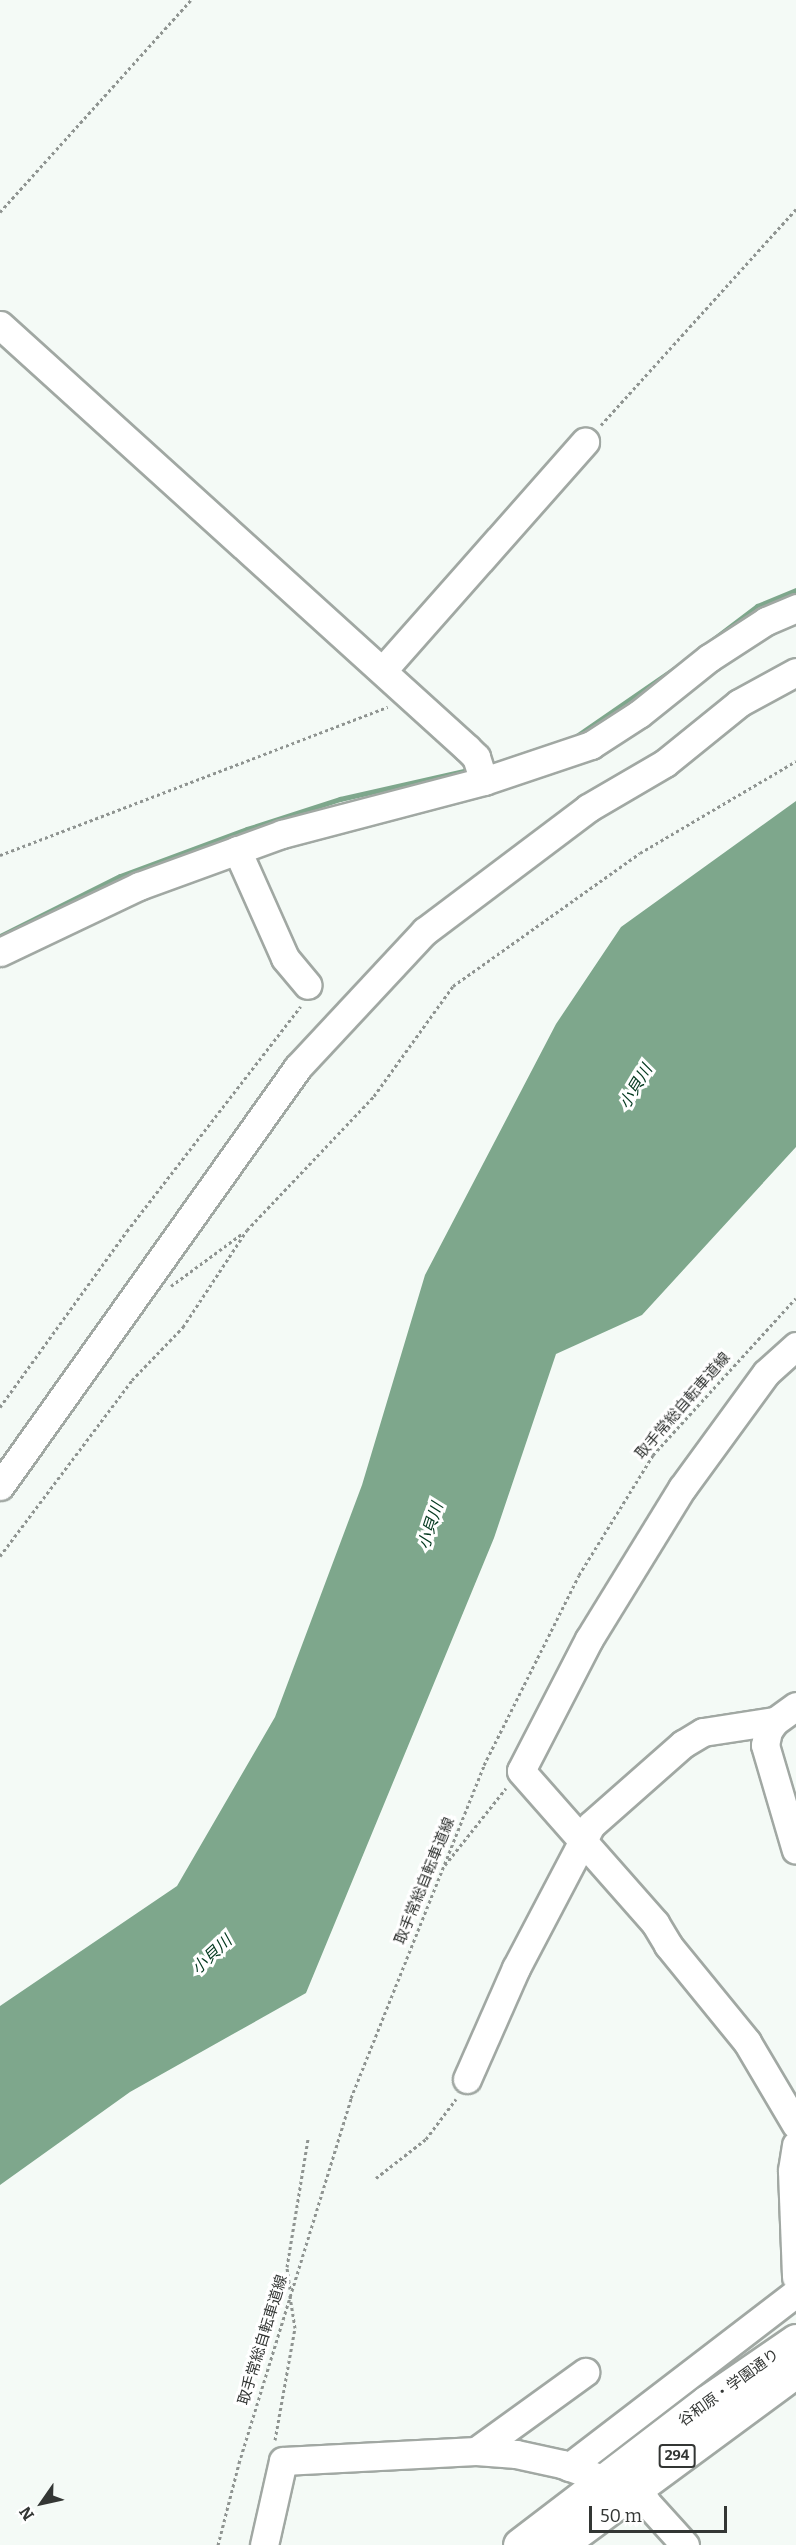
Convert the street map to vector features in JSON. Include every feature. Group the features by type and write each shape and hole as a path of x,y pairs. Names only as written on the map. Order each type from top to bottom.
{"highway":[{"name":"谷和原・学園通り","path":"520,2545 617,2486 790,2365"},
{"name":"谷和原・学園通り","path":"559,2545 617,2486"}],"street":[{"path":"0,325 383,670 476,757 484,782"},
{"path":"383,670 585,442"},
{"path":"0,952 94,905 237,850 374,807 484,782 591,745 639,714 709,658 766,621 796,608"},
{"path":"4,1478 298,1066 425,931 588,808 665,763 740,703 796,672"},
{"path":"237,850 285,958 308,985"},
{"path":"796,1346 766,1373 731,1417 669,1508 589,1638 521,1771 582,1836 747,2042 796,2125"},
{"path":"467,2079 516,1968 582,1836 683,1744 703,1732 786,1713"},
{"path":"786,1713 768,1731 765,1745 796,1850"},
{"path":"796,2145 792,2171 796,2277"},
{"path":"569,2467 796,2293"},
{"path":"476,2451 585,2372"},
{"path":"264,2545 283,2461 476,2451 516,2454 569,2467 617,2486 656,2511 685,2545"}],"path":[{"path":"0,212 191,0"},
{"path":"585,442 796,209"},
{"path":"0,855 413,698"},
{"path":"166,1290 247,1230 374,1096 453,986 640,853 796,761"},
{"path":"0,1407 127,1231 305,1001 308,985"},
{"path":"0,1556 132,1380 183,1327 247,1230"},
{"name":"取手常総自転車道線","path":"218,2545 290,2292 351,2098 484,1765 574,1585 653,1455 796,1298"},
{"path":"442,1869 521,1771"},
{"path":"376,2178 426,2139 448,2114 467,2079"},
{"path":"283,2461 275,2441 295,2328 287,2267 308,2139"}],"water":[{"name":"小貝川","path":"796,801 796,1147 642,1315 556,1354 494,1538 306,1993 130,2092 0,2185 0,2006 177,1886 275,1717 362,1485 425,1275 556,1024 621,927"}],"waterway":[{"path":"707,644 757,606 796,590"},
{"path":"575,737 678,666"},
{"path":"0,936 120,876 247,829 340,799 472,769"}]}
